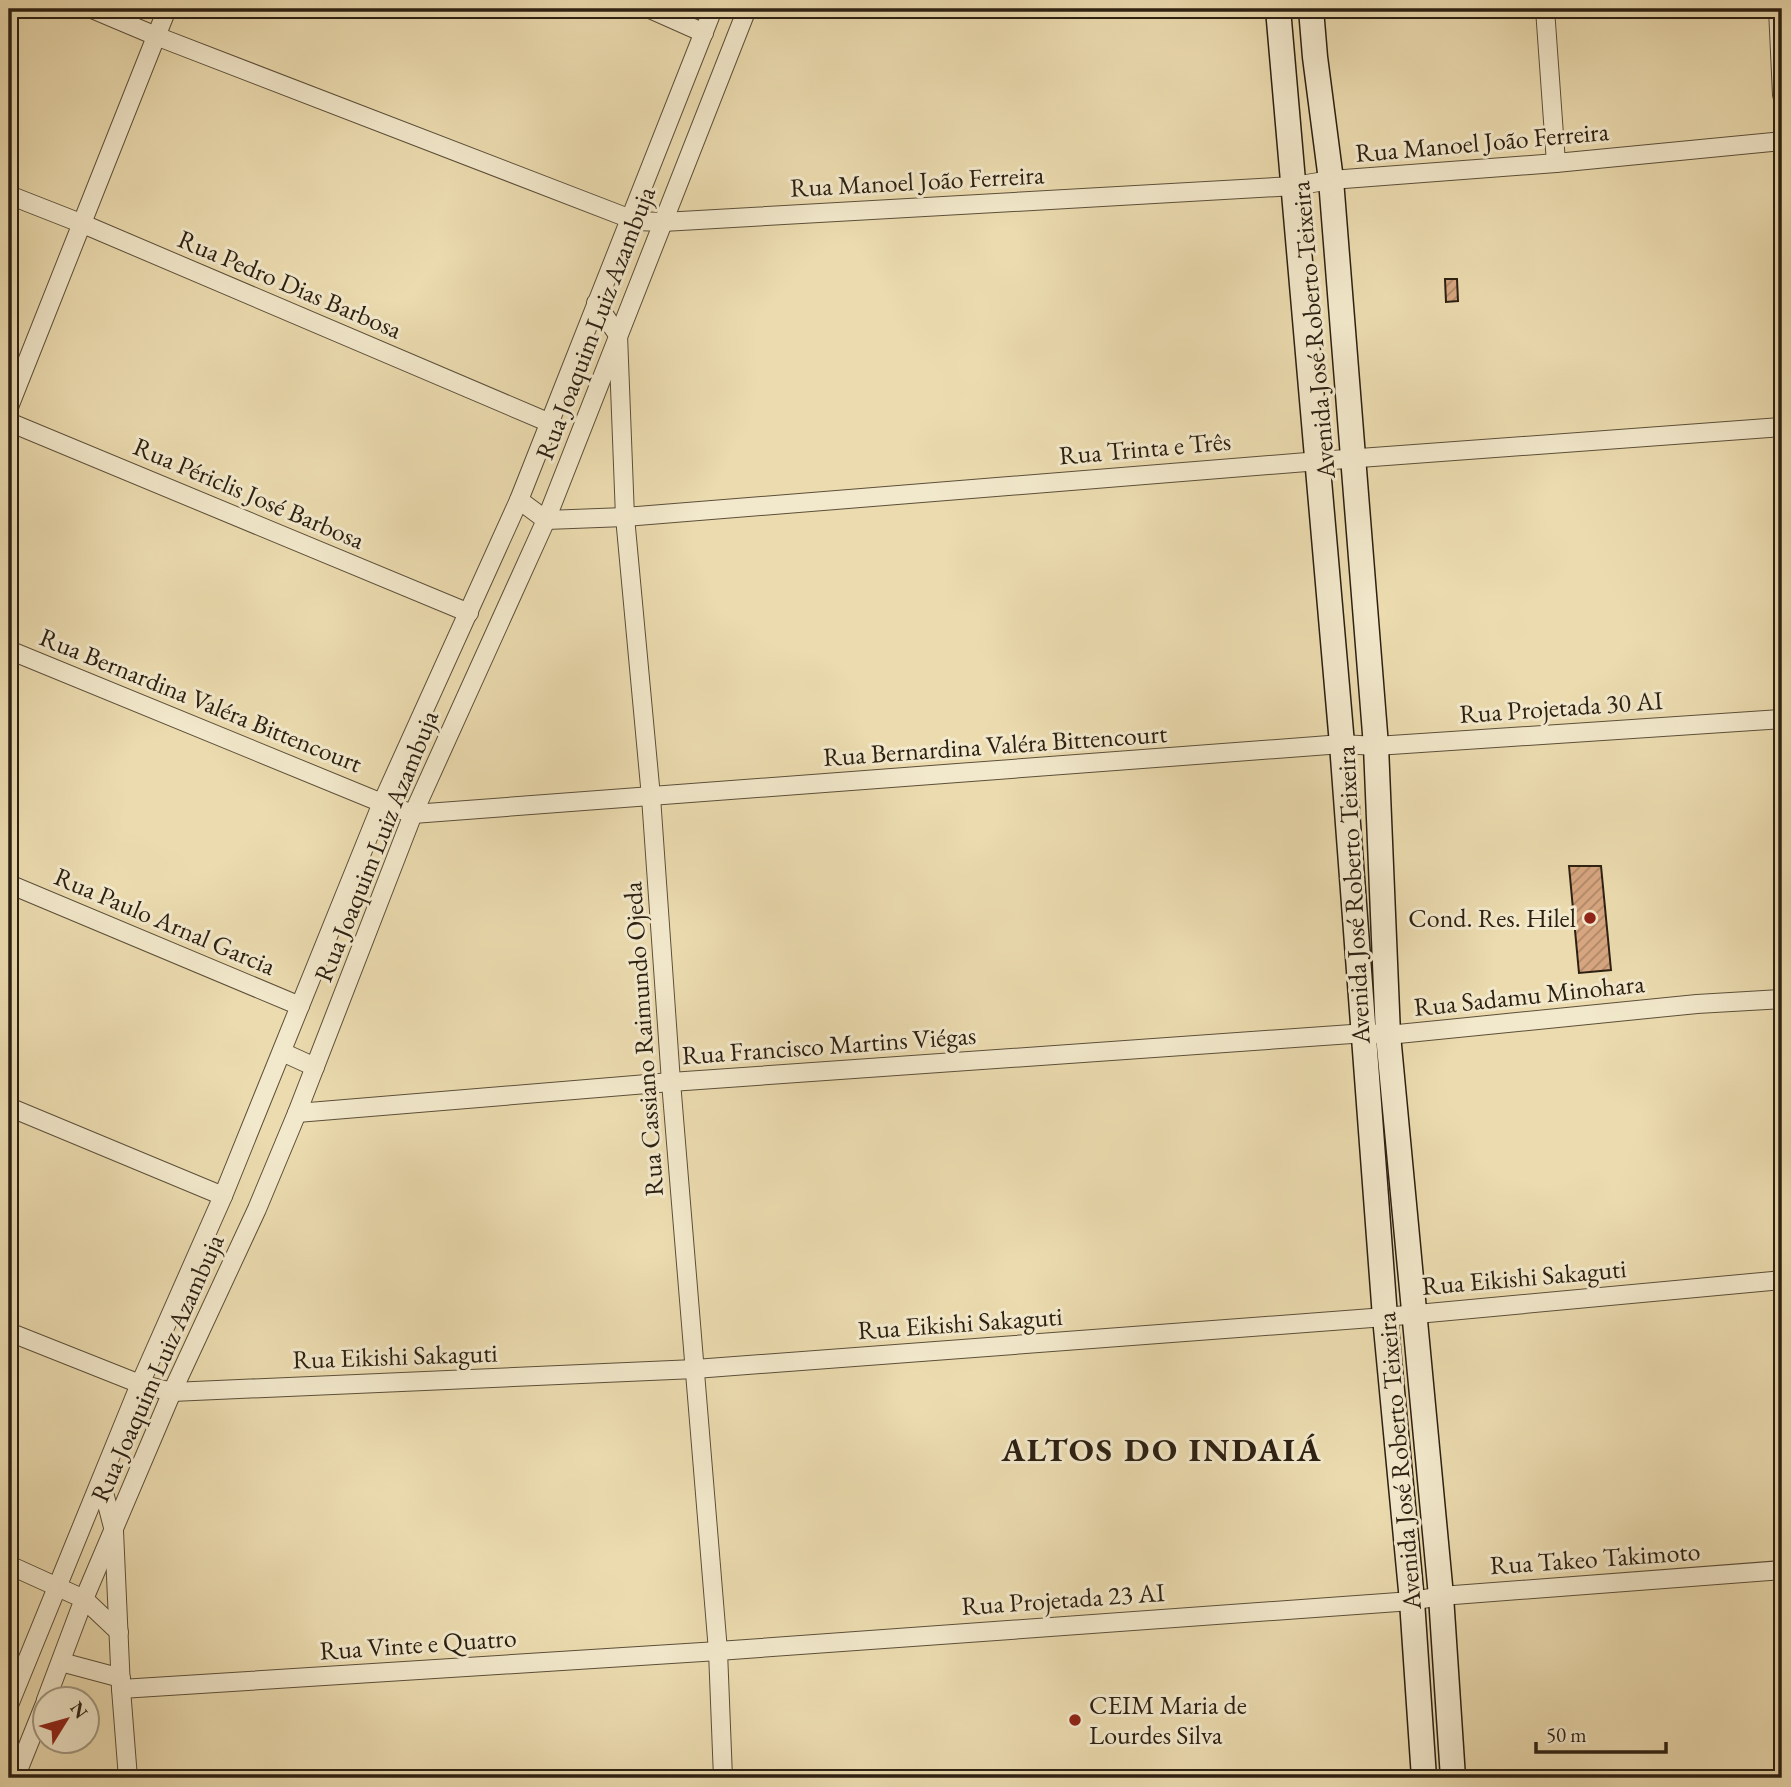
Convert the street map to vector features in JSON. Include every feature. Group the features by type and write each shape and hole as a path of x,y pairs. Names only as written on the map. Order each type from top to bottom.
{"street":[{"name":"Rua Manoel João Ferreira","path":"92,9 631,219 663,222 1294,186 1331,180 1556,163 1782,141"},
{"path":"9,407 167,9"},
{"path":"650,9 704,33"},
{"name":"Rua Joaquim Luiz Azambuja","path":"9,1705 140,1384 282,1052 382,803 519,500 713,9"},
{"name":"Rua Joaquim Luiz Azambuja","path":"52,1686 84,1599 172,1392 257,1209 297,1113 413,814 546,520 747,9"},
{"name":"Avenida José Roberto Teixeira","path":"1278,9 1342,744 1377,1034 1416,1313 1441,1596 1453,1778"},
{"name":"Avenida José Roberto Teixeira","path":"1311,9 1331,180 1377,746 1377,1034 1385,1317 1412,1601 1424,1778"},
{"path":"1545,9 1556,163"},
{"path":"1778,9 1782,95"},
{"name":"Rua Pedro Dias Barbosa","path":"9,195 550,423"},
{"path":"596,303 618,335"},
{"name":"Rua Cassiano Raimundo Ojeda","path":"618,335 625,517 651,797 671,1082 718,1651 723,1778"},
{"name":"Rua Périclis José Barbosa","path":"9,422 470,613"},
{"name":"Rua Trinta e Três","path":"546,520 625,517 1353,458 1782,427"},
{"path":"519,500 546,520"},
{"name":"Rua Bernardina Valéra Bittencourt","path":"9,649 413,814 1342,744"},
{"name":"Rua Projetada 30 AI","path":"1342,744 1377,746 1782,719"},
{"name":"Rua Paulo Arnal Garcia","path":"9,884 300,1006"},
{"name":"Rua Sadamu Minohara","path":"1377,1034 1697,1004 1782,999"},
{"name":"Rua Francisco Martins Viégas","path":"297,1113 671,1082 1377,1034"},
{"path":"282,1052 315,1067"},
{"path":"9,1107 222,1196"},
{"name":"Rua Eikishi Sakaguti","path":"9,1332 140,1384 172,1392 695,1369 1385,1317 1782,1280"},
{"path":"101,1481 114,1531 128,1778"},
{"path":"9,1565 84,1599 119,1632"},
{"name":"Rua Takeo Takimoto","path":"1412,1601 1441,1596 1782,1570"},
{"name":"Rua Projetada 23 AI","path":"718,1651 1412,1601"},
{"name":"Rua Vinte e Quatro","path":"61,1662 121,1683 718,1651"},
{"name":"Rua Joaquim Luiz Azambuja","path":"15,1778 32,1735"}],"building":[{"path":"1445,279 1457,279 1458,301 1446,302"},
{"name":"Cond. Res. Hilel","path":"1569,866 1601,866 1611,970 1579,973"}],"place":[{"name":"Cond. Res. Hilel","path":"1590,918"},
{"name":"CEIM Maria de Lourdes Silva","path":"1075,1720"}],"district":[{"name":"ALTOS DO INDAIÁ","path":"1162,1449"}]}
